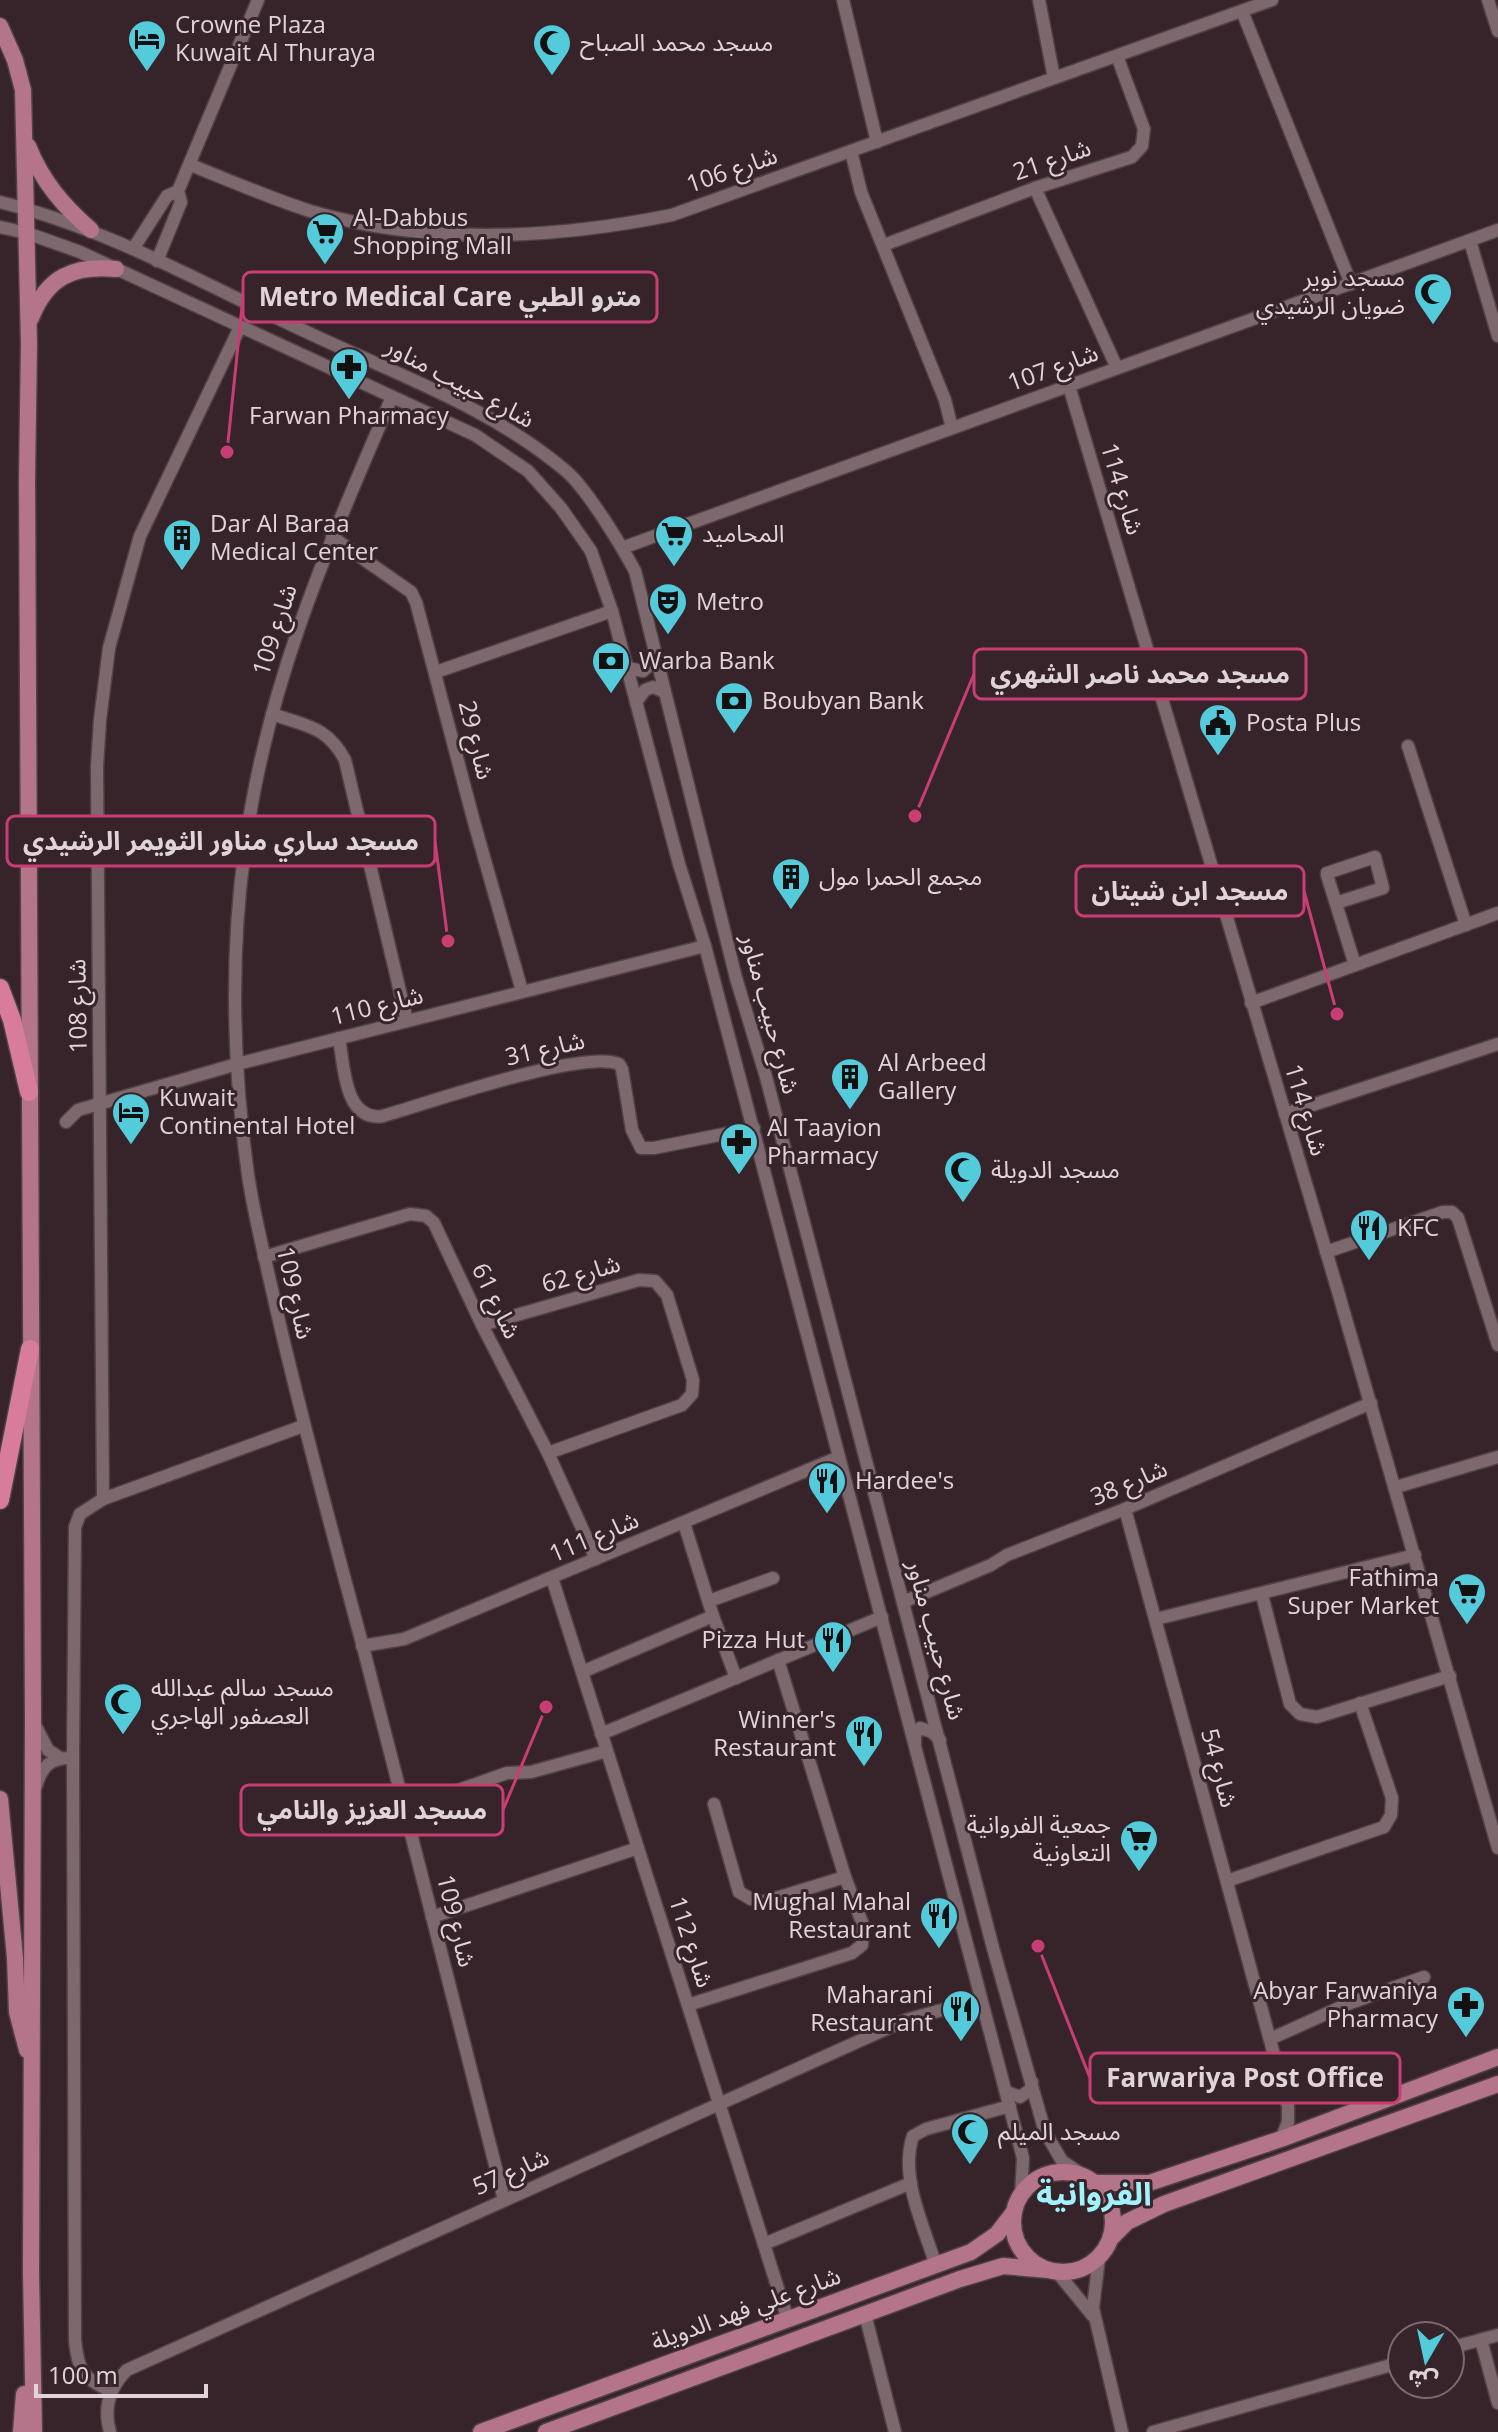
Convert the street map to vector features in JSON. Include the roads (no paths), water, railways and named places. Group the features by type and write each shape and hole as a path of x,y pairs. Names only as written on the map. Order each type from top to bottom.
{"highway":[{"path":"0,988 12,1020 29,1092"},
{"path":"0,1500 30,1349"}],"main road":[{"path":"0,26 15,60 23,90 29,344 33,1719 31,2273 34,2432"},
{"path":"24,138 35,165 50,189 91,230"},
{"path":"29,344 30,321 38,300 52,283 72,272 94,267 116,269"},
{"path":"1,1803 17,2012 33,2075"},
{"path":"1090,2180 1149,2183 1281,2139 1498,2057"},
{"path":"1111,2238 1114,2223 1112,2208 1105,2194 1090,2180 1074,2173 1050,2174 1039,2178 1021,2195 1014,2212 1013,2227 1024,2254 1035,2264 1053,2271 1080,2270 1099,2258 1111,2238 1127,2222 1164,2204 1498,2084"},
{"name":"شارع علي فهد الدويلة","path":"481,2432 971,2252 997,2234 1014,2212"},
{"path":"942,2263 958,2266 960,2279"},
{"name":"شارع علي فهد الدويلة","path":"556,2430 960,2279 1003,2266 1053,2271"},
{"path":"21,2432 31,2273"}],"street":[{"path":"133,249 167,196 178,191 258,0"},
{"path":"843,0 877,142"},
{"path":"1039,0 1054,78"},
{"name":"شارع 106","path":"191,165 311,211 426,233 492,236 621,225 672,215 1272,0"},
{"path":"1488,0 1498,28"},
{"path":"1242,11 1351,284"},
{"name":"شارع 21","path":"884,245 1035,188 1132,157 1142,146 1144,129 1117,56"},
{"path":"851,151 861,192 945,400 952,428"},
{"path":"1035,188 1117,368"},
{"path":"157,261 181,202 178,191"},
{"name":"شارع حبيب مناور","path":"0,202 91,230 453,399 544,453 570,475 635,571 744,1004 766,1077 993,1948 1045,2132 1062,2161 1090,2180"},
{"name":"شارع حبيب مناور","path":"0,227 80,252 475,435 528,471 561,508 591,551 612,611 679,864 705,946 1007,2092 1023,2158 1021,2195"},
{"name":"شارع 107","path":"622,548 1498,230"},
{"path":"1470,241 1498,336"},
{"name":"شارع 108","path":"103,1499 97,767 101,706 109,648 140,536 240,327"},
{"path":"305,357 315,349 314,335"},
{"path":"329,369 326,362 328,354 340,347"},
{"name":"شارع 114","path":"1069,386 1396,1487 1498,1845"},
{"name":"شارع 109","path":"392,397 332,537 296,632 255,783 244,852 236,992 237,1064 249,1180 303,1426 405,1809 504,2200"},
{"name":"شارع 29","path":"332,537 411,592 416,602 522,991"},
{"path":"436,672 612,611"},
{"path":"627,668 643,671 656,659"},
{"path":"636,702 645,690 653,687 665,692"},
{"path":"272,714 319,730 335,741 345,760 407,1021"},
{"path":"1408,746 1466,925"},
{"path":"1336,903 1383,888 1375,857 1328,872 1336,903 1355,965"},
{"path":"1251,1003 1498,913"},
{"name":"شارع 110","path":"66,1122 78,1110 237,1064 705,946"},
{"path":"721,1007 725,1013 733,1014 740,1011 744,1004"},
{"name":"شارع 31","path":"339,1038 352,1102 366,1116 383,1116 552,1067 604,1059 619,1064 622,1069 632,1130 641,1148 754,1128"},
{"path":"1285,1114 1498,1044"},
{"path":"1326,1252 1443,1212 1452,1212 1458,1218 1498,1345"},
{"name":"شارع 61","path":"264,1257 410,1214 426,1216 434,1223 548,1453 596,1559"},
{"name":"شارع 62","path":"482,1325 639,1280 655,1281 667,1295 693,1380 692,1394 682,1405 548,1453"},
{"path":"800,1301 806,1286 814,1284 820,1287"},
{"name":"شارع 38","path":"903,1602 991,1565 1007,1555 1125,1509 1371,1403"},
{"path":"110,2432 107,2404 111,2391 82,2372 75,2340 66,1758 75,1527 80,1514 103,1499 303,1426"},
{"name":"شارع 111","path":"362,1646 404,1639 839,1457"},
{"path":"1396,1487 1498,1457"},
{"name":"شارع 54","path":"1125,1509 1288,2106 1288,2122 1281,2139"},
{"path":"684,1523 736,1678"},
{"path":"1156,1619 1415,1555"},
{"name":"شارع 112","path":"552,1578 788,2320"},
{"path":"709,1601 773,1578"},
{"path":"1262,1595 1290,1704 1300,1714 1317,1717 1450,1676"},
{"path":"582,1672 713,1616"},
{"path":"601,1734 882,1617"},
{"path":"688,2005 852,1953 862,1945 863,1925 845,1877 778,1660"},
{"path":"1227,1881 1384,1827 1391,1815 1392,1798 1360,1703"},
{"path":"33,1719 48,1750 66,1758"},
{"path":"915,1743 915,1734 920,1728 932,1732 940,1740"},
{"path":"405,1809 507,1773 531,1772 607,1751"},
{"path":"33,1796 43,1768 53,1759 66,1758"},
{"path":"714,1804 739,1892 751,1899 763,1902 845,1877"},
{"path":"432,1917 638,1848"},
{"path":"1270,2039 1350,2003 1424,1977"},
{"name":"شارع 57","path":"111,2391 117,2379 127,2370 719,2103 906,2020 981,1999"},
{"path":"1007,2092 1020,2097 1031,2089 1032,2082"},
{"path":"942,2263 911,2183 909,2162 913,2136 926,2129 1010,2106"},
{"path":"764,2244 911,2183"},
{"path":"1099,2258 1093,2293 1095,2318 1122,2432"},
{"path":"1053,2271 1095,2318"},
{"path":"865,2314 895,2432"},
{"path":"1466,2344 1498,2335"},
{"path":"1481,2340 1498,2403"},
{"path":"1153,2432 1386,2366"}],"place":[{"name":"Crowne Plaza Kuwait Al Thuraya","path":"147,73"},
{"name":"مسجد محمد الصباح","path":"552,77"},
{"name":"Al-Dabbus Shopping Mall","path":"325,266"},
{"name":"مسجد نوير ضويان الرشيدي","path":"1433,326"},
{"name":"Farwan Pharmacy","path":"349,401"},
{"name":"Metro Medical Care مترو الطبي","path":"227,452"},
{"name":"المحاميد","path":"674,568"},
{"name":"Dar Al Baraa Medical Center","path":"182,572"},
{"name":"Metro","path":"668,636"},
{"name":"Warba Bank","path":"611,695"},
{"name":"Boubyan Bank","path":"734,735"},
{"name":"Posta Plus","path":"1218,757"},
{"name":"مسجد محمد ناصر الشهري","path":"915,816"},
{"name":"مجمع الحمرا مول","path":"791,911"},
{"name":"مسجد ساري مناور الثويمر الرشيدي","path":"448,941"},
{"name":"مسجد ابن شيتان","path":"1337,1014"},
{"name":"Al Arbeed Gallery","path":"850,1111"},
{"name":"Kuwait Continental Hotel","path":"131,1146"},
{"name":"Al Taayion Pharmacy","path":"739,1176"},
{"name":"مسجد الدويلة","path":"963,1204"},
{"name":"KFC","path":"1369,1262"},
{"name":"Hardee's","path":"827,1515"},
{"name":"Fathima Super Market","path":"1467,1626"},
{"name":"Pizza Hut","path":"833,1674"},
{"name":"مسجد العزيز والنامي","path":"546,1707"},
{"name":"مسجد سالم عبدالله العصفور الهاجري","path":"123,1736"},
{"name":"Winner's Restaurant","path":"864,1768"},
{"name":"جمعية الفروانية التعاونية","path":"1139,1873"},
{"name":"Farwariya Post Office","path":"1038,1946"},
{"name":"Mughal Mahal Restaurant","path":"939,1950"},
{"name":"Abyar Farwaniya Pharmacy","path":"1466,2039"},
{"name":"Maharani Restaurant","path":"961,2043"},
{"name":"مسجد الميلم","path":"970,2166"}],"district":[{"name":"الفروانية","path":"1094,2194"}]}
